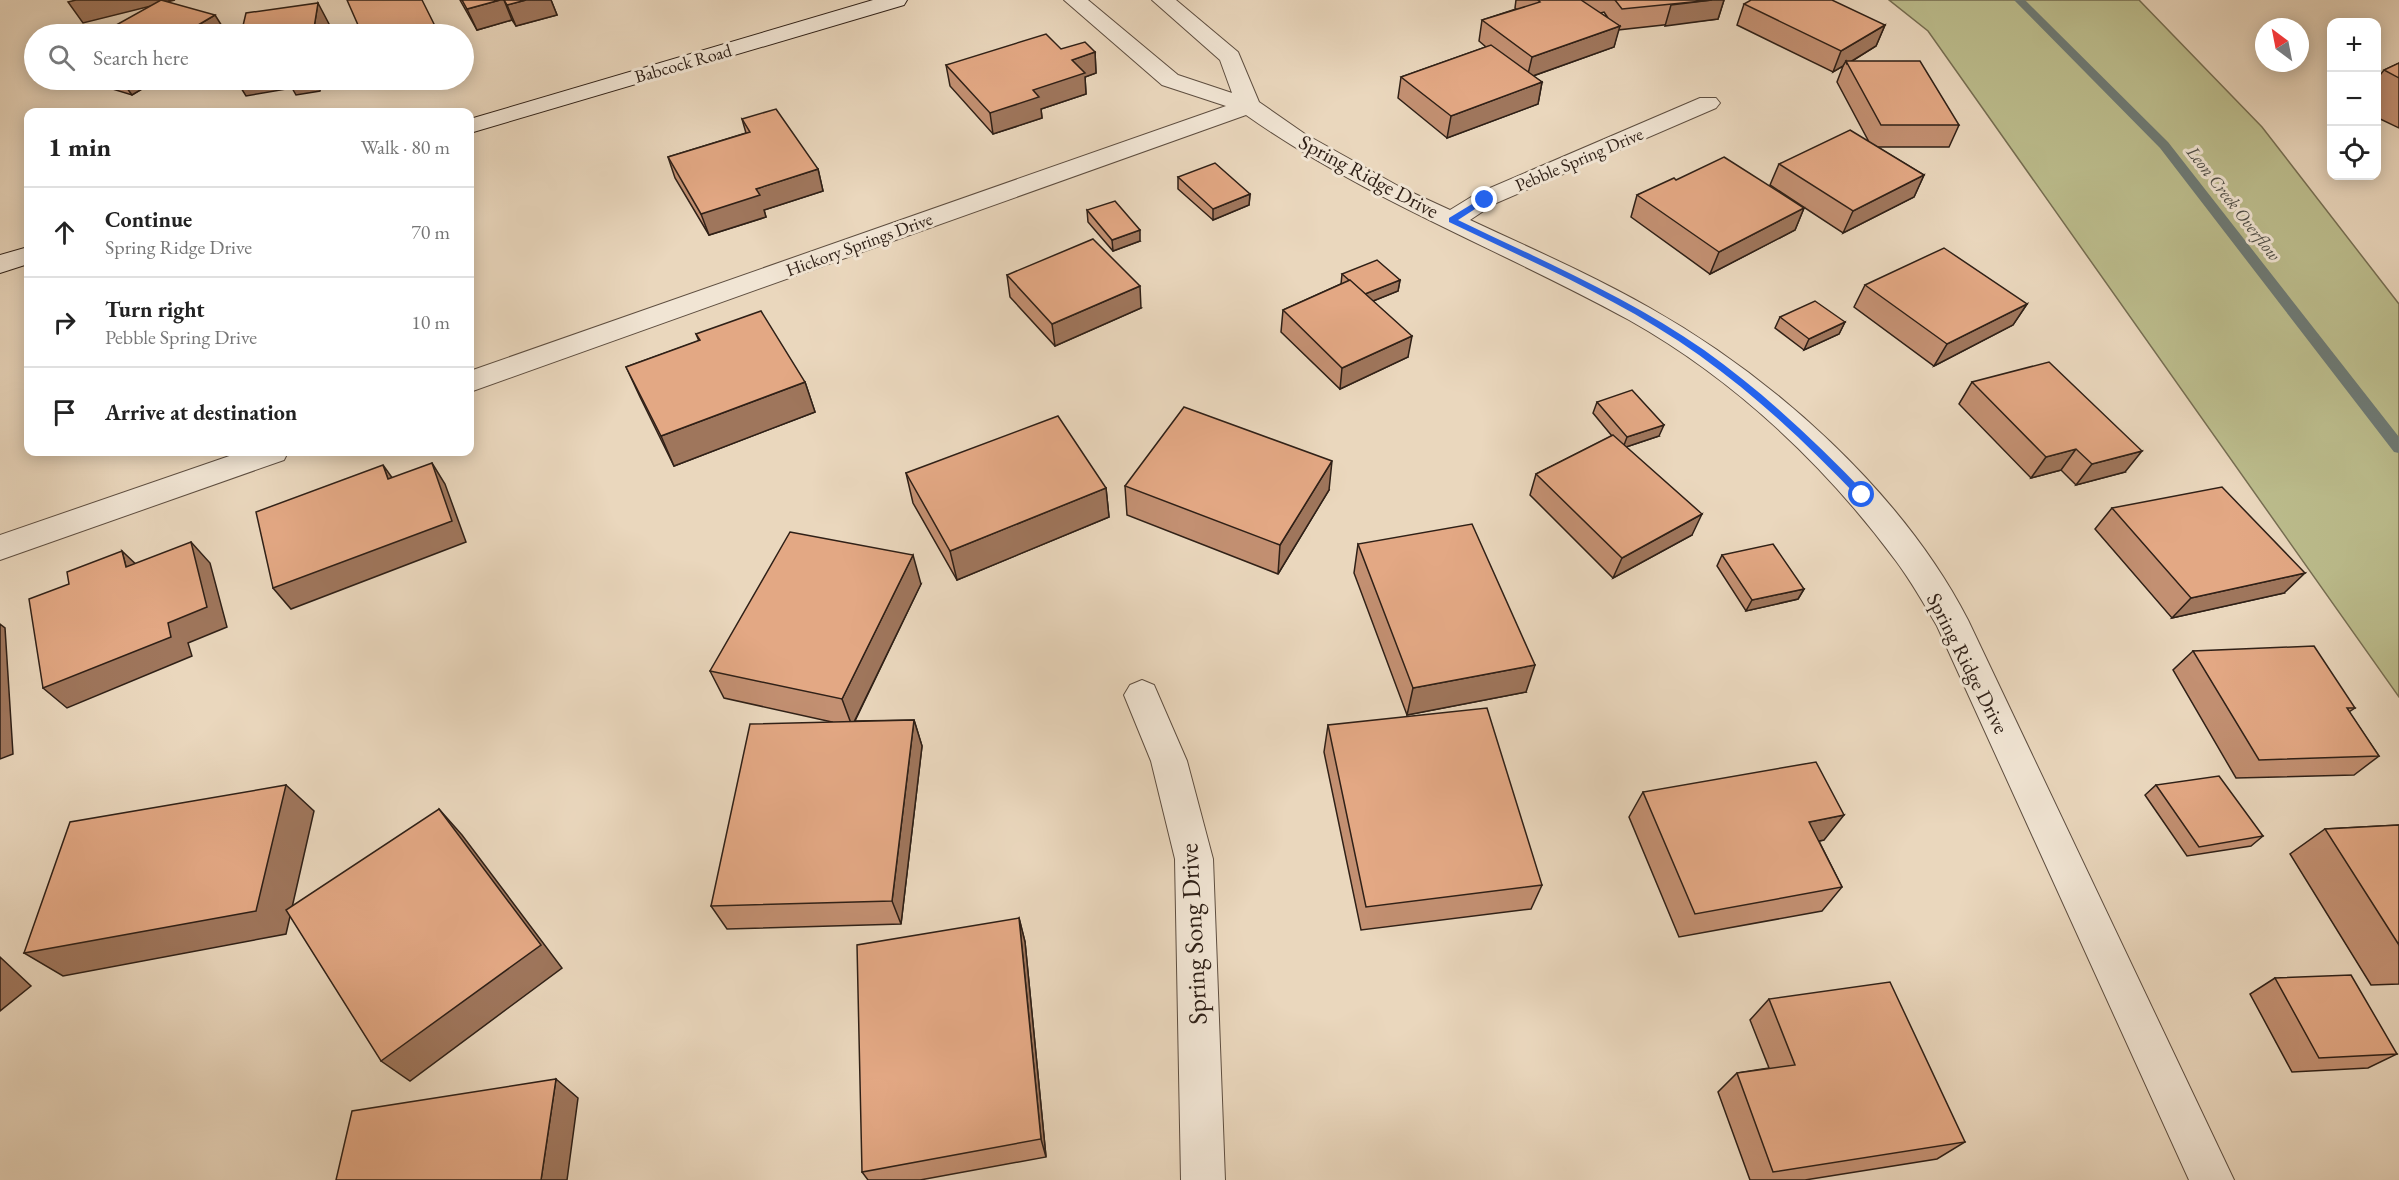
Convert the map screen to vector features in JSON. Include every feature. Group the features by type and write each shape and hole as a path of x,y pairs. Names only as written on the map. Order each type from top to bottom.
{"street":[{"name":"Babcock Road","path":"474,125 896,0"},
{"name":"Spring Ridge Drive","path":"1075,0 1170,80 1249,106 1296,139 1381,187 1601,293 1700,352 1756,394 1810,442 1868,503 1909,555 1951,620 2212,1180"},
{"path":"1163,0 1230,57 1249,106"},
{"name":"Pebble Spring Drive","path":"1452,220 1485,200 1708,103"},
{"name":"Hickory Springs Drive","path":"474,381 1249,106"},
{"path":"0,264 24,256"},
{"path":"0,548 262,456"},
{"name":"Spring Song Drive","path":"1142,695 1169,761 1194,859 1203,1180"}],"green space":[{"path":"1889,0 2139,0 2262,127 2399,304 2399,697 1928,31"}],"building":[{"path":"161,0 215,15 200,24 118,24"},
{"path":"347,0 422,0 434,24 358,24"},
{"path":"462,0 500,0 467,9"},
{"path":"504,0 526,0 507,5"},
{"path":"1538,0 1581,0 1620,26 1532,57 1482,20 1540,2"},
{"path":"1615,0 1712,0 1622,9"},
{"path":"1751,0 1832,0 1885,25 1841,51 1744,4"},
{"path":"318,3 315,24 243,24 246,13"},
{"path":"1046,34 1061,49 1085,42 1095,52 1072,60 1085,73 1033,90 1039,97 990,113 946,65"},
{"path":"1491,45 1542,82 1451,116 1401,77"},
{"path":"1846,61 1920,61 1959,125 1881,125"},
{"path":"2399,63 2399,78 2384,70"},
{"path":"776,109 818,169 756,189 760,195 701,214 668,157 750,132 742,119"},
{"path":"1850,130 1924,175 1853,211 1779,164"},
{"path":"1724,157 1804,208 1719,252 1637,195 1674,178 1676,180"},
{"path":"1215,163 1250,194 1213,209 1178,177"},
{"path":"1115,201 1140,230 1112,240 1087,210"},
{"path":"1093,239 1140,286 1052,324 1007,275"},
{"path":"1944,248 2027,304 1947,344 1865,285"},
{"path":"1377,260 1400,280 1365,294 1342,274"},
{"path":"1350,280 1412,336 1342,368 1283,310"},
{"path":"1815,301 1845,322 1809,339 1780,317"},
{"path":"761,311 805,382 661,436 626,367 700,340 696,334"},
{"path":"2049,362 2142,451 2092,464 2076,449 2046,457 1972,382"},
{"path":"1632,390 1664,425 1627,437 1597,402"},
{"path":"1184,407 1332,461 1280,545 1125,486"},
{"path":"1058,416 1106,488 950,551 906,473"},
{"path":"1613,435 1702,514 1622,558 1536,474"},
{"path":"432,463 452,521 273,588 256,512 383,465 388,479"},
{"path":"2222,487 2305,573 2191,598 2112,508"},
{"path":"1472,524 1535,665 1413,688 1358,544"},
{"path":"790,532 913,555 842,699 710,671"},
{"path":"191,542 207,607 168,623 171,637 43,688 29,599 69,584 67,572 122,551 126,567"},
{"path":"1773,544 1804,589 1752,600 1722,555"},
{"path":"2314,646 2355,708 2347,708 2379,756 2259,760 2193,651"},
{"path":"1487,708 1542,885 1366,907 1328,725"},
{"path":"914,720 892,901 711,906 750,724"},
{"path":"1816,762 1844,815 1809,822 1842,887 1695,914 1643,792"},
{"path":"2219,776 2263,836 2199,847 2156,785"},
{"path":"286,785 256,911 24,953 70,822"},
{"path":"439,809 541,945 381,1061 286,910"},
{"path":"2399,825 2399,945 2325,829"},
{"path":"1019,918 1041,1139 862,1172 857,945"},
{"path":"2351,975 2397,1054 2319,1058 2275,978"},
{"path":"1890,982 1965,1142 1773,1172 1737,1073 1795,1065 1769,999"},
{"path":"556,1079 541,1180 336,1180 352,1111"}],"waterway":[{"name":"Leon Creek Overflow","path":"2019,0 2164,145 2399,448"}],"route":[{"path":"1485,200 1452,220 1581,283 1641,315 1700,352 1756,394 1810,442 1862,495"}]}
